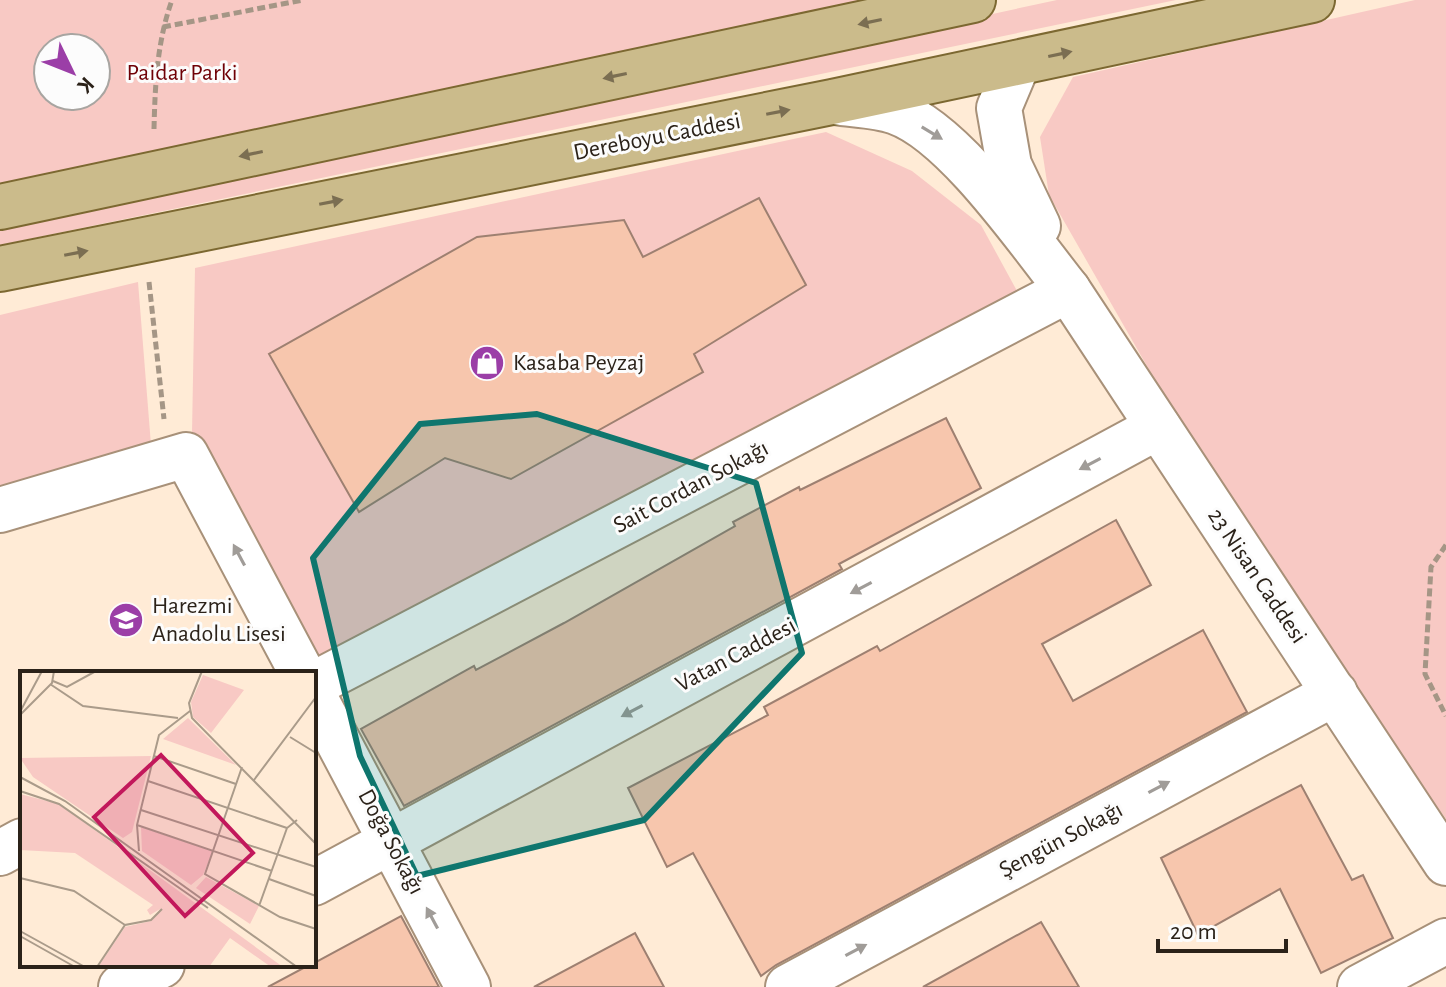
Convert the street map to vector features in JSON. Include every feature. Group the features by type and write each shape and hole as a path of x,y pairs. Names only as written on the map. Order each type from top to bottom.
{"main road":[{"path":"0,207 973,0"},
{"name":"Dereboyu Caddesi","path":"0,269 832,102 1312,0"}],"street":[{"path":"1018,63 999,108 1009,165 1068,290"},
{"path":"832,102 896,112 943,140 1008,214 1068,290"},
{"name":"23 Nisan Caddesi","path":"1068,290 1446,863"},
{"name":"Sait Cordan Sokağı","path":"316,683 1068,290"},
{"name":"Vatan Caddesi","path":"316,882 1158,427"},
{"path":"0,510 177,458 301,671"},
{"name":"Şengün Sokağı","path":"788,987 1335,693"},
{"name":"Doğa Sokağı","path":"316,700 468,987"},
{"path":"0,853 20,842"},
{"path":"1360,987 1446,941"},
{"path":"121,987 158,967"}],"path":[{"path":"153,139 155,84 163,27 172,0"},
{"path":"163,27 303,0"},
{"path":"148,272 177,458"},
{"path":"1446,545 1431,567 1425,674 1446,716"}],"highlighted area":[{"path":"537,414 756,483 802,653 644,820 417,876 360,756 313,558 420,424"}],"green space":[{"name":"Paidar Parki","path":"0,0 918,0 0,183"},
{"path":"1057,0 1176,0 0,245 0,226"},
{"path":"1415,0 1446,0 1446,819 1375,722 1199,457 1049,195 1040,137 1073,77"},
{"path":"826,132 912,171 981,225 1022,300 302,671 192,433 195,268"},
{"path":"138,282 151,445 0,495 0,315"}],"building":[{"name":"Kasaba Peyzaj","path":"759,198 806,285 694,354 703,372 511,479 445,458 359,512 269,354 477,237 624,220 643,257"},
{"path":"946,418 981,488 839,564 842,569 404,806 361,729 474,666 476,670 564,623 735,526 733,522 799,487 800,490"},
{"path":"1116,520 1151,585 1042,644 1073,701 1203,630 1247,712 776,965 761,976 693,853 667,867 628,788 768,715 764,707 877,646 880,651"},
{"path":"1301,785 1352,880 1363,875 1393,938 1321,973 1280,889 1198,935 1161,858"},
{"path":"401,916 439,987 268,987 305,967 316,967 316,962"},
{"path":"1041,922 1079,987 923,987"},
{"path":"635,933 664,987 534,987"}],"place":[{"name":"Kasaba Peyzaj","path":"487,363"},
{"name":"Harezmi Anadolu Lisesi","path":"126,620"}]}
